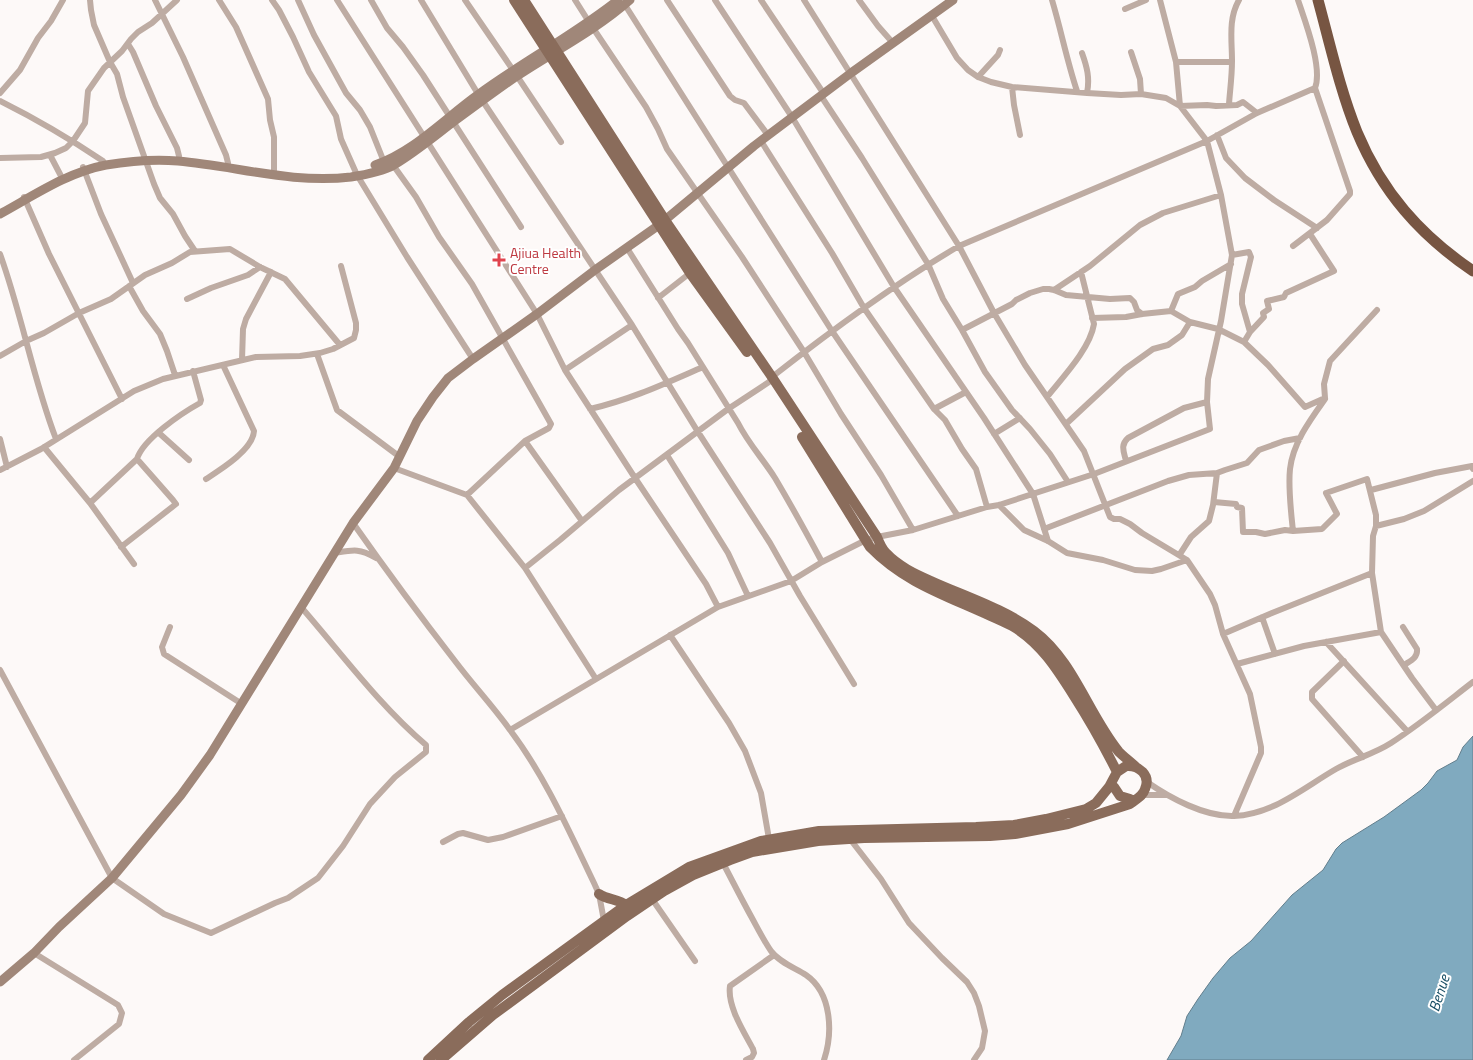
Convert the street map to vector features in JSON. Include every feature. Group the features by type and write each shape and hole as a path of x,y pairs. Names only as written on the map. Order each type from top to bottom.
{"highway":[{"path":"1318,0 1347,105 1357,132 1372,163 1407,214 1428,237 1473,271"}],"main road":[{"path":"514,0 552,50"},
{"path":"441,1060 493,1015 626,916 692,875 752,852 818,841 990,836 1016,834 1068,824 1130,804 1142,795 1147,782 1144,773 1120,753 1106,734 1068,669 1053,649 1035,631 1015,618 917,575 884,552 871,538 770,379 662,223 552,50 524,0"},
{"path":"0,982 11,974 112,878 186,789 210,755 353,523 394,468 417,421 448,378 473,358 504,338 662,223 792,117 953,0"},
{"path":"145,158 274,172 356,173 389,164 395,156 426,140 480,97 624,2"},
{"path":"0,214 61,176 104,163 179,156 274,172"},
{"path":"0,209 84,169"},
{"path":"662,223 690,273 770,379"},
{"path":"871,538 870,547 895,570 912,580 1011,626 1031,639 1047,655 1060,674 1100,738 1117,772"},
{"path":"428,1060 502,995 626,904 689,867 769,839 820,831 976,827 1046,819 1086,808 1096,803 1109,787 1117,772 1126,766 1136,767"},
{"path":"1109,787 1114,787 1120,796 1130,799 1130,804"},
{"path":"599,894 610,900 626,904"}],"street":[{"path":"0,93 20,70 63,0"},
{"path":"90,0 94,25 117,74 129,116 160,198 173,214 195,251"},
{"path":"155,0 163,14 228,163"},
{"path":"0,158 29,159 50,155 66,148 85,123 88,91 104,68 122,52 138,32 163,14 177,0"},
{"path":"219,0 236,27 268,99 274,138 274,172"},
{"path":"272,0 294,37 309,72 336,116 341,139 356,173 407,257 473,358"},
{"path":"298,0 314,35 346,93 360,110 389,164 416,197 439,237 472,284 551,424 549,428 525,441 467,495"},
{"path":"337,0 537,314 565,370 706,584 718,607"},
{"path":"371,0 387,28 403,47 521,227"},
{"path":"421,0 480,97 632,325 666,382 770,543 854,684"},
{"path":"465,0 561,142"},
{"path":"575,0 646,107 667,149 742,257 804,352 841,414 881,474 913,530"},
{"path":"667,0 730,96 744,103 864,308 934,409 945,420 976,468 988,507"},
{"path":"715,0 792,117 894,287 966,392 1032,494 1048,541"},
{"path":"761,0 928,264 944,299 985,372 1012,410 1050,454 1068,482"},
{"path":"804,0 852,73 959,246 1024,365 1084,451 1112,518 1120,519 1130,524 1142,533 1180,554 1187,560 1214,601 1223,634 1250,694 1260,739 1260,753 1234,816"},
{"path":"859,0 893,43"},
{"path":"1052,0 1077,91"},
{"path":"1125,9 1146,0"},
{"path":"1160,0 1176,62 1180,106"},
{"path":"1229,104 1232,62 1231,20 1234,8 1239,0"},
{"path":"1293,246 1327,220 1350,194 1315,88 1317,74 1312,46 1298,0"},
{"path":"624,2 832,331 958,516"},
{"path":"510,730 718,607 791,581 822,562 871,538 913,530 999,505 1094,474 1210,428 1207,402 1208,379 1232,255 1221,195 1206,141 1180,106 1166,98 1141,94 1121,95 1012,87 978,77 968,70 957,58 932,16"},
{"path":"128,44 170,132 179,156"},
{"path":"978,77 998,55 1000,50"},
{"path":"1131,52 1140,79 1141,94"},
{"path":"1082,53 1088,70 1089,82 1087,93"},
{"path":"1176,62 1232,62"},
{"path":"1012,87 1020,135"},
{"path":"524,568 635,478 832,331 928,264 959,246 1206,141 1257,113 1315,88"},
{"path":"0,102 73,141 104,163"},
{"path":"1180,106 1236,105 1243,102 1257,113"},
{"path":"1217,135 1226,158 1245,178 1274,200 1317,228"},
{"path":"50,155 61,176"},
{"path":"84,169 131,285 143,311 160,334 168,351 175,375"},
{"path":"1054,290 1090,266 1140,225 1163,213 1221,195"},
{"path":"24,198 49,254 122,399"},
{"path":"1244,342 1250,332 1264,317 1264,314 1270,309 1267,301 1284,297 1286,293 1334,271 1310,234"},
{"path":"627,248 703,366 745,436 775,478 822,562"},
{"path":"0,356 79,313 111,299 145,275 172,263 190,252 230,249 285,280 340,345"},
{"path":"1232,255 1249,252 1251,257 1242,294 1242,304 1250,332"},
{"path":"0,254 39,391 56,439"},
{"path":"1171,311 1178,294 1195,287 1231,264"},
{"path":"0,470 44,447 122,399 149,385 175,375 266,356 317,354 354,338 356,323 341,266"},
{"path":"187,299 248,275 260,267"},
{"path":"242,360 243,329 246,319 271,272"},
{"path":"1047,398 1084,349 1093,329 1088,297 1081,272"},
{"path":"658,298 690,273"},
{"path":"962,330 1030,293 1043,289 1054,290 1066,295 1130,298 1137,310 1142,314"},
{"path":"1293,531 1290,469 1295,449 1325,398 1324,384 1330,360 1377,310"},
{"path":"1092,318 1126,317 1171,311 1190,322 1218,329 1244,342 1268,365 1305,406 1325,398"},
{"path":"1066,424 1125,369 1153,349 1168,345 1182,335 1190,322"},
{"path":"565,370 632,325"},
{"path":"317,354 337,410 400,457"},
{"path":"206,479 231,462 249,444 254,436 254,431 223,365"},
{"path":"590,409 636,396 703,366"},
{"path":"90,503 137,459 142,450 168,424 201,402 193,371"},
{"path":"934,409 966,392"},
{"path":"1126,461 1122,447 1128,438 1184,408 1207,402"},
{"path":"994,434 1020,418"},
{"path":"159,433 189,460"},
{"path":"1044,529 1168,481 1188,475 1217,473 1247,463 1259,450 1284,441 1300,438"},
{"path":"0,439 7,467"},
{"path":"525,441 582,521"},
{"path":"44,447 90,503 134,564"},
{"path":"667,455 725,548 748,596"},
{"path":"121,546 176,504 137,459"},
{"path":"1371,490 1435,473 1472,466 1473,469"},
{"path":"394,468 467,495 524,568 596,679"},
{"path":"1180,554 1191,537 1209,520 1214,502 1217,473"},
{"path":"1214,502 1236,504 1237,507 1242,508 1243,532 1264,534 1286,530 1322,530 1338,514 1326,493 1368,479 1376,514 1376,526 1373,536 1372,573 1381,632 1436,710"},
{"path":"1376,526 1424,511 1473,481"},
{"path":"999,505 1024,530 1048,541 1067,553 1103,560 1135,570 1152,571 1187,560"},
{"path":"353,523 454,660 510,730 543,781 599,894 604,921"},
{"path":"335,554 358,550 377,558"},
{"path":"1223,634 1372,573"},
{"path":"0,670 112,878 164,914 211,933 288,898 318,878 343,846 370,804 395,778 426,752 426,745 392,714 301,607"},
{"path":"1262,617 1275,654"},
{"path":"170,627 162,647 164,654 242,704"},
{"path":"1403,627 1417,649 1416,657 1404,666"},
{"path":"1237,664 1326,642 1381,632"},
{"path":"670,635 745,750 761,793 769,839"},
{"path":"1326,642 1407,731"},
{"path":"1344,661 1311,695 1312,699 1363,757"},
{"path":"1147,782 1166,795 1200,810 1224,816 1258,812 1279,804 1338,768 1390,743 1473,682"},
{"path":"1142,795 1166,795"},
{"path":"443,842 462,833 488,840 503,837 562,816"},
{"path":"850,839 881,879 909,922 967,982 974,993 985,1030 982,1048 974,1060"},
{"path":"723,864 774,955 816,984 829,1013 828,1038 824,1060"},
{"path":"652,899 695,961"},
{"path":"34,952 118,1005 122,1014 118,1024 74,1060"},
{"path":"746,1060 752,1057 753,1049 731,1002 730,986 774,955"}],"water":[{"name":"Benue","path":"1473,736 1473,1060 1167,1060 1181,1036 1187,1016 1213,978 1230,958 1251,941 1292,895 1323,870 1342,843 1384,817 1421,790 1437,771 1457,760 1463,747"}],"place":[{"name":"Ajiua Health Centre","path":"499,260"}]}
